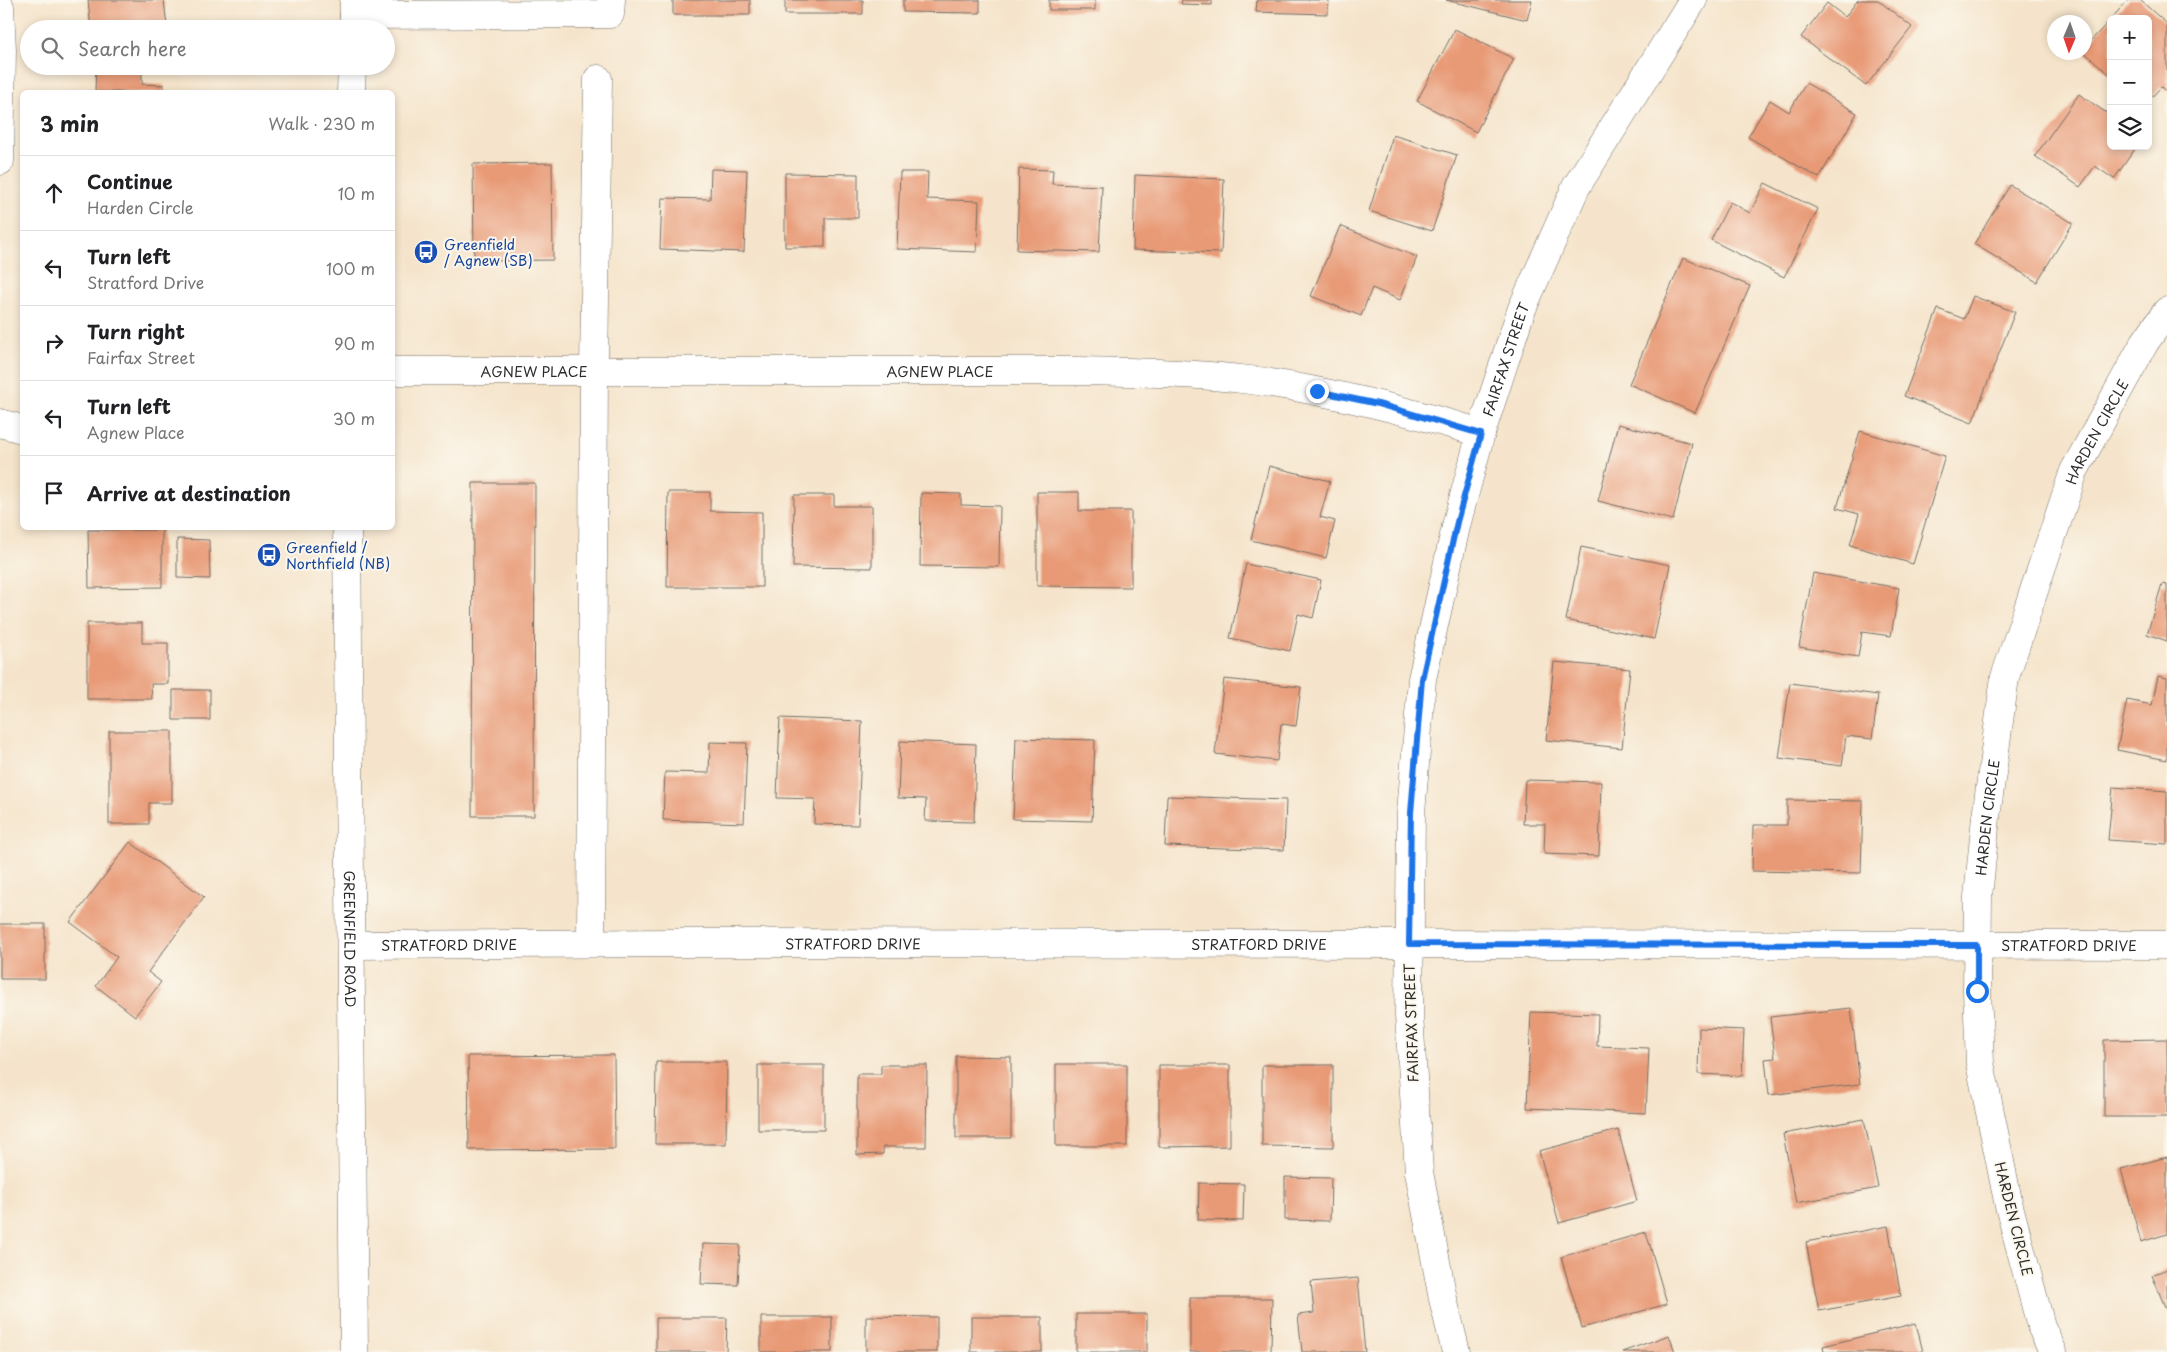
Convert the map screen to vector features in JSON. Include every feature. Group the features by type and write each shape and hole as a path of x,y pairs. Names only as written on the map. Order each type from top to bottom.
{"street":[{"path":"354,15 610,14 611,0"},
{"name":"FAIRFAX STREET","path":"1456,1352 1443,1299 1419,1172 1409,1015 1411,813 1422,679 1457,522 1481,434 1521,311 1576,188 1693,0"},
{"path":"0,7 2,50 0,161"},
{"path":"351,90 352,75"},
{"path":"591,943 594,371 598,79"},
{"name":"HARDEN CIRCLE","path":"2053,1352 2041,1326 2010,1206 1980,1063 1977,945 1978,897 1986,817 2005,678 2074,471 2145,342 2167,312"},
{"name":"AGNEW PLACE","path":"395,371 1076,371 1179,374 1257,381 1317,391 1378,404 1481,434"},
{"path":"0,423 20,428"},
{"name":"GREENFIELD ROAD","path":"347,530 354,1352"},
{"name":"STRATFORD DRIVE","path":"351,945 591,943 2167,944"}],"building":[{"path":"88,0 164,0 166,20 90,20"},
{"path":"673,0 750,0 750,15 673,15"},
{"path":"785,0 863,0 863,14 785,14"},
{"path":"903,0 980,0 980,13 903,12"},
{"path":"1049,0 1095,0 1095,10 1049,10"},
{"path":"1182,0 1212,0 1212,5 1181,4"},
{"path":"1257,0 1329,0 1328,14 1256,12"},
{"path":"1446,0 1532,0 1527,20"},
{"path":"1858,0 1878,0 1912,27 1866,86 1801,37 1827,3 1845,17"},
{"path":"2128,0 2140,0 2167,24 2167,92 2161,87 2152,97 2152,15 2115,15"},
{"path":"2107,23 2107,72 2092,59 2092,39"},
{"path":"1455,29 1514,59 1476,132 1417,101"},
{"path":"96,75 142,75 142,84 164,85 164,90 95,90"},
{"path":"1806,83 1857,113 1819,178 1748,137 1770,100 1789,112"},
{"path":"2079,94 2107,113 2107,150 2134,150 2114,179 2095,166 2080,187 2035,156"},
{"path":"1393,135 1457,155 1432,231 1369,211"},
{"path":"552,163 553,260 474,261 473,164"},
{"path":"711,169 747,170 744,252 660,249 662,198 710,199"},
{"path":"1019,169 1053,170 1052,184 1102,186 1099,252 1017,250"},
{"path":"900,172 928,172 927,199 979,201 977,252 897,249"},
{"path":"785,173 858,174 858,218 825,218 825,247 785,247"},
{"path":"1135,175 1224,179 1221,253 1133,250"},
{"path":"1765,183 1818,209 1784,277 1711,240 1730,202 1750,213"},
{"path":"2010,185 2073,223 2037,282 1974,244"},
{"path":"1340,226 1417,257 1400,300 1372,288 1361,316 1311,296"},
{"path":"1683,258 1750,286 1695,413 1629,384"},
{"path":"1973,296 2015,312 1972,423 1904,396 1938,309 1964,319"},
{"path":"1618,424 1692,443 1673,520 1598,501"},
{"path":"1860,431 1945,456 1913,564 1850,545 1859,514 1837,508"},
{"path":"1269,466 1330,481 1320,517 1335,521 1326,558 1251,540"},
{"path":"473,483 535,483 534,816 472,816"},
{"path":"668,492 710,492 710,511 762,512 762,587 667,587"},
{"path":"1037,492 1079,492 1079,511 1131,511 1131,587 1037,586"},
{"path":"921,493 961,494 961,505 1000,506 999,567 920,566"},
{"path":"794,495 834,495 834,506 872,506 872,568 793,567"},
{"path":"88,530 162,530 162,587 89,588"},
{"path":"177,539 209,540 210,579 177,578"},
{"path":"1581,547 1670,565 1654,639 1566,620"},
{"path":"1246,564 1321,580 1313,618 1298,614 1290,651 1230,638"},
{"path":"1813,573 1899,588 1891,636 1862,632 1858,657 1799,647"},
{"path":"2162,584 2167,585 2167,641 2147,634"},
{"path":"87,623 142,623 142,643 168,643 168,684 151,684 152,699 87,699"},
{"path":"1554,662 1630,669 1622,748 1546,740"},
{"path":"2158,676 2167,678 2167,760 2117,750 2127,700 2152,705"},
{"path":"1224,679 1301,687 1296,726 1281,724 1277,761 1215,754"},
{"path":"1790,683 1878,695 1872,739 1846,736 1842,766 1779,758"},
{"path":"173,690 210,690 210,720 173,720"},
{"path":"780,718 862,721 858,825 814,824 815,799 777,798"},
{"path":"109,731 172,731 172,803 149,803 149,824 109,824"},
{"path":"1016,738 1095,740 1092,821 1013,819"},
{"path":"900,741 976,744 974,822 925,821 926,799 898,798"},
{"path":"710,742 747,743 744,823 663,820 665,772 709,773"},
{"path":"1525,780 1601,782 1599,856 1544,854 1545,824 1523,824"},
{"path":"2113,787 2167,791 2167,844 2108,840"},
{"path":"1167,796 1286,800 1284,850 1165,846"},
{"path":"1787,800 1863,801 1861,873 1752,871 1753,825 1787,825"},
{"path":"130,842 204,897 148,972 161,982 135,1016 96,986 117,957 70,922"},
{"path":"0,924 45,924 45,979 0,979"},
{"path":"1851,1008 1860,1084 1769,1095 1765,1059 1775,1058 1770,1017"},
{"path":"1531,1012 1598,1014 1597,1046 1649,1048 1646,1113 1527,1108"},
{"path":"1699,1028 1744,1030 1742,1076 1698,1074"},
{"path":"2167,1039 2167,1117 2104,1117 2104,1040"},
{"path":"614,1055 615,1149 469,1150 468,1056"},
{"path":"956,1056 1011,1057 1011,1138 956,1138"},
{"path":"656,1062 727,1062 726,1144 655,1144"},
{"path":"1056,1064 1127,1064 1127,1146 1056,1146"},
{"path":"758,1065 824,1065 824,1130 758,1130"},
{"path":"881,1065 927,1065 926,1147 883,1147 883,1154 857,1155 857,1074 881,1074"},
{"path":"1159,1065 1230,1065 1230,1146 1159,1147"},
{"path":"1262,1065 1333,1065 1333,1147 1262,1146"},
{"path":"1864,1119 1878,1188 1796,1203 1783,1134"},
{"path":"1618,1130 1637,1201 1559,1223 1539,1151"},
{"path":"2167,1157 2167,1234 2141,1242 2121,1169"},
{"path":"1285,1177 1331,1178 1330,1221 1285,1220"},
{"path":"1199,1183 1244,1184 1243,1221 1198,1220"},
{"path":"1888,1226 1901,1296 1819,1311 1806,1242"},
{"path":"1646,1232 1667,1304 1582,1328 1561,1257"},
{"path":"703,1244 740,1245 738,1285 701,1284"},
{"path":"2167,1269 2167,1312 2152,1275"},
{"path":"1358,1278 1365,1352 1302,1352 1298,1315 1314,1313 1311,1282"},
{"path":"1190,1298 1272,1298 1271,1352 1190,1352"},
{"path":"1076,1314 1147,1314 1147,1352 1076,1352"},
{"path":"866,1316 937,1317 937,1352 866,1352"},
{"path":"761,1317 832,1317 832,1352 761,1352"},
{"path":"971,1317 1042,1317 1042,1352 971,1352"},
{"path":"656,1318 727,1318 726,1352 656,1352"},
{"path":"1916,1323 1923,1352 1824,1352 1823,1346"},
{"path":"1669,1335 1675,1352 1622,1352"}],"place":[{"name":"Greenfield / Agnew (SB)","path":"426,252"},
{"name":"Greenfield / Northfield (NB)","path":"269,555"}],"route":[{"path":"1317,391 1378,404 1481,434 1457,522 1422,679 1411,813 1409,944 1977,945 1977,991"}]}
